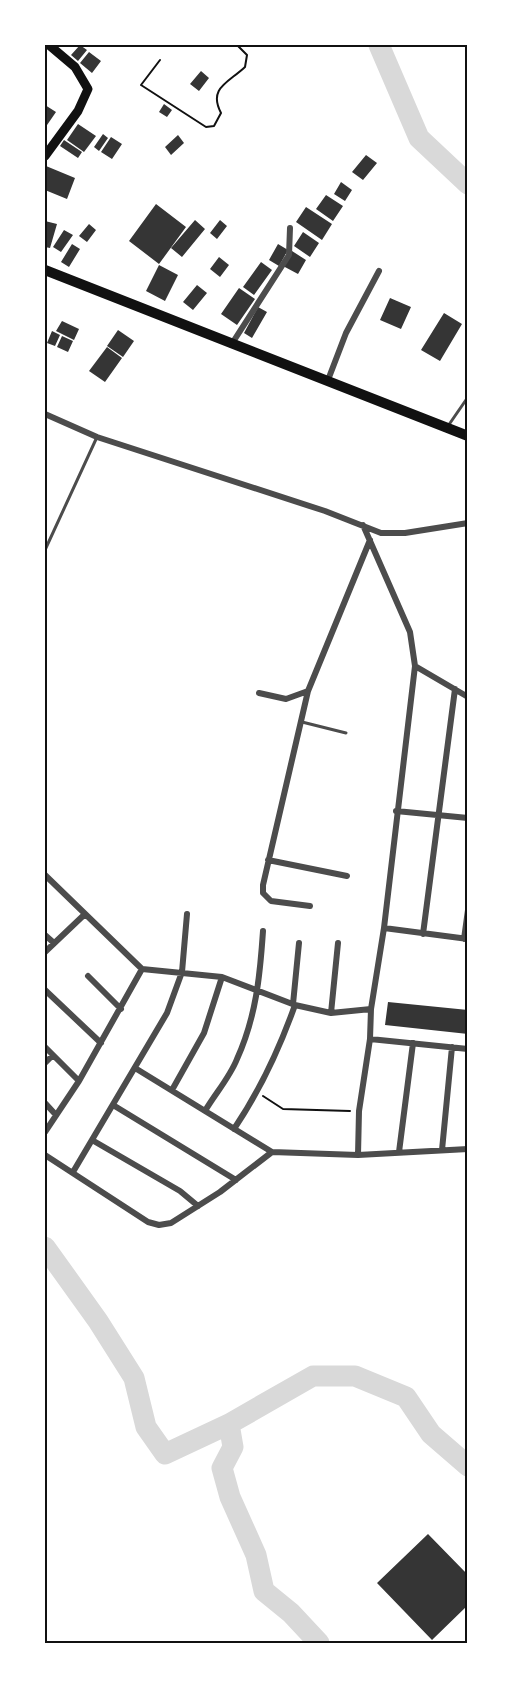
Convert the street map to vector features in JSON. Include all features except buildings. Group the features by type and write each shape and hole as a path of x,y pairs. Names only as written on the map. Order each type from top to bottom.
{"main road":[{"path":"45,156 78,111 88,89 75,67 49,45"},
{"path":"45,270 468,436"}],"street":[{"path":"233,342 289,255 290,228"},
{"path":"328,380 346,333 379,271"},
{"path":"45,414 97,437 363,525 381,533 397,534 468,523"},
{"path":"358,1155 359,1111 370,1039 370,1009 384,928 396,811 415,666 410,632 363,525"},
{"path":"310,906 270,902 265,898 263,885 308,691 370,540"},
{"path":"415,666 468,697"},
{"path":"423,934 455,689"},
{"path":"259,693 286,699 308,691"},
{"path":"396,811 468,818"},
{"path":"268,860 347,876"},
{"path":"45,875 142,969 222,977 294,1005 332,1013 370,1009"},
{"path":"384,928 466,939 468,910"},
{"path":"45,952 85,914"},
{"path":"73,1172 167,1013 182,972 187,914"},
{"path":"205,1111 237,1061 250,1026 258,992 263,931"},
{"path":"45,935 54,943"},
{"path":"234,1129 273,1065 294,1005 299,943"},
{"path":"332,1013 338,943"},
{"path":"45,1132 79,1081 142,969"},
{"path":"88,976 121,1009"},
{"path":"172,1090 204,1033 222,977"},
{"path":"45,990 101,1043"},
{"path":"370,1039 468,1049"},
{"path":"399,1152 413,1043"},
{"path":"45,1047 79,1081"},
{"path":"442,1150 452,1047"},
{"path":"45,1063 53,1055"},
{"path":"135,1068 272,1152 358,1155 468,1149"},
{"path":"45,1103 56,1115"},
{"path":"113,1105 236,1180"},
{"path":"92,1140 180,1191 198,1206"},
{"path":"45,1155 153,1224 171,1222 198,1206 272,1152"}],"lane":[{"path":"447,428 468,397"},
{"path":"45,550 97,437"},
{"path":"300,722 346,733"}],"path":[{"path":"160,60 141,85 207,127 214,126 221,113 215,102 218,89 245,67 247,55 237,45"},
{"path":"258,1093 283,1108 359,1111"}],"waterway":[{"path":"379,45 419,138 468,184"},
{"path":"45,1247 98,1321 134,1378 146,1427 165,1454 229,1424 313,1376 355,1376 406,1397 431,1434 468,1466"},
{"path":"229,1424 233,1447 222,1468 230,1497 256,1555 264,1591 291,1613 319,1643"}]}
